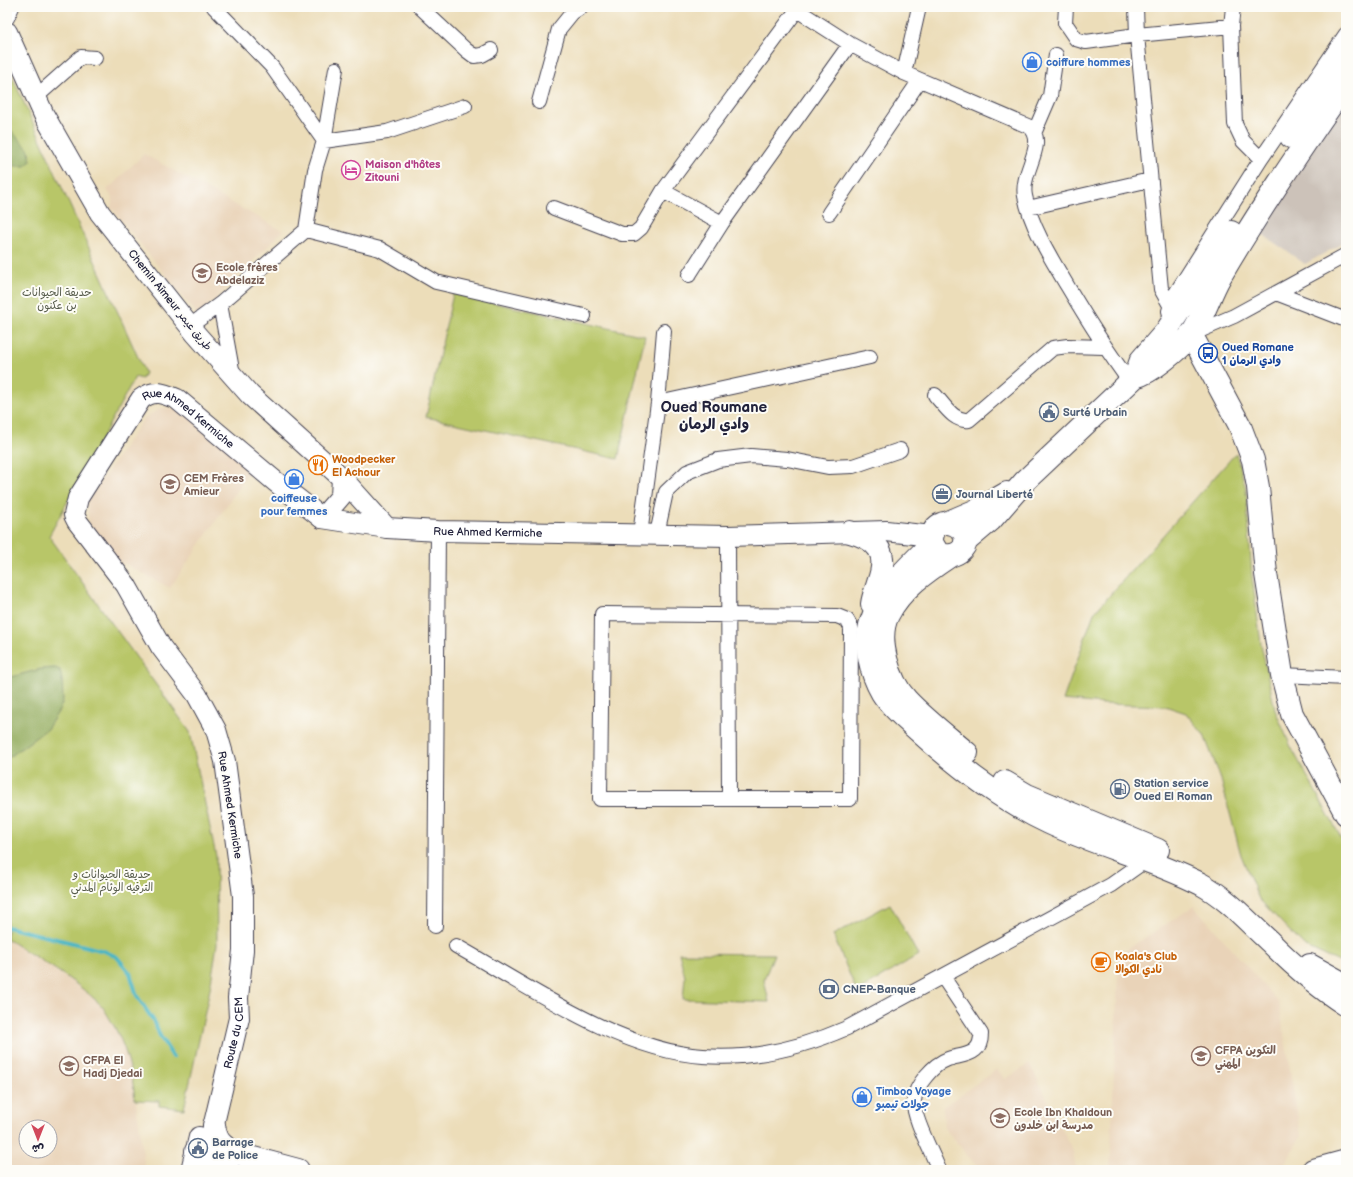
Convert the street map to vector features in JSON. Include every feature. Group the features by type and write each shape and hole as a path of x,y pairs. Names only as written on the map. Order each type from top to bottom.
{"main road":[{"name":"Chemin Aïmeur طريق عيمر","path":"7,32 44,115 100,213 190,326 250,395 342,478 387,528"},
{"path":"1132,379 1141,360 1171,314 1257,189 1346,55"},
{"path":"1346,84 1297,154 1220,277 1202,316 1191,334 1153,369 1132,379 1025,481 999,512 957,549 915,582 900,597 888,616 884,635 884,651 889,669 906,699 941,731 1001,780 1027,795 1189,862 1213,876 1310,965 1336,975 1346,984"},
{"path":"1191,334 1237,420 1253,460 1258,487 1266,574 1282,675 1292,714 1346,814"},
{"name":"Rue Ahmed Kermiche","path":"238,998 243,943 243,896 225,761 216,730 197,695 161,647 126,585 81,528 74,515 78,498 134,406 146,394 161,392 177,399 276,482 322,518 387,528 438,530 728,536 886,531 937,534"},
{"path":"322,518 341,496 342,478"},
{"path":"937,534 1025,481"},
{"path":"937,534 938,553 957,549 965,537 961,528 951,523 937,534 887,590 874,614 869,628 868,643 870,662 875,679 883,694 894,709 931,743 1022,810 1050,824 1201,884 1224,898 1321,988 1346,1005"},
{"path":"850,532 865,536 880,550 883,557 879,582 873,596 872,605 874,614"},
{"name":"Route du CEM","path":"201,1159 214,1125 239,1018 238,998"},
{"name":"Route du CEM","path":"201,1159 228,1021 238,998"},
{"path":"214,1125 215,1134 222,1145 240,1154 264,1162 298,1170"},
{"path":"201,1159 264,1162"},
{"path":"201,1159 228,1170"},
{"path":"1313,1170 1346,1161"}],"street":[{"path":"7,18 12,7"},
{"path":"214,7 272,67 324,141"},
{"path":"420,7 474,56 482,55 491,50"},
{"path":"539,102 559,29 572,13 581,7"},
{"path":"904,73 919,7"},
{"path":"1066,7 1065,23 1072,34 1080,41 1086,42 1137,34 1231,26"},
{"path":"1136,7 1137,34 1161,289 1171,314"},
{"path":"1233,7 1231,26 1235,124 1243,141 1261,159"},
{"path":"554,208 622,234 634,234 641,228 663,191 795,8 850,44 904,73 1030,127 1035,131 1038,141 1025,180 1025,195 1028,208 1048,253 1104,347 1132,379"},
{"path":"1171,314 1174,296 1261,159 1346,34"},
{"path":"689,275 722,223 850,44"},
{"path":"1035,131 1050,96 1056,55"},
{"path":"36,97 80,57 95,58"},
{"path":"190,326 220,304 306,230 315,170 324,141 336,70"},
{"path":"828,213 920,80"},
{"path":"324,141 387,132 465,106"},
{"path":"1028,208 1150,180"},
{"path":"663,191 722,223"},
{"path":"306,230 380,249 436,282 584,316"},
{"path":"1191,334 1229,318 1346,255"},
{"path":"1276,293 1346,320"},
{"path":"220,304 233,375"},
{"path":"649,534 664,331"},
{"path":"935,395 956,418 962,421 969,420 1053,348 1068,346 1104,347"},
{"path":"658,403 870,357"},
{"path":"649,534 666,492 687,472 718,460 751,456 787,459 828,467 853,466 900,450"},
{"path":"434,926 438,530"},
{"path":"728,536 729,799"},
{"path":"602,614 837,616 847,620 851,627 850,799 729,799 600,799 602,614"},
{"path":"1282,675 1346,678"},
{"path":"456,946 539,993 625,1037 676,1052 703,1056 748,1056 796,1047 822,1039 847,1028 1111,885 1145,861"},
{"path":"939,1170 915,1114 914,1100 918,1088 932,1070 946,1060 976,1050 981,1042 981,1034 943,977"}],"shaded area":[{"path":"1346,99 1346,238 1343,243 1305,264 1262,234 1329,120"},
{"name":"Ecole frères Abdelaziz","path":"144,154 283,231 198,316 111,207 113,198 107,190"},
{"name":"CEM Frères Amieur","path":"161,408 180,409 253,467 170,588 123,563 111,562 89,524 87,502 144,418"},
{"name":"CFPA التكوين المهني","path":"1194,906 1279,1003 1301,1136 1281,1170 1110,1170 1118,973 1126,950"},
{"name":"CFPA El Hadj Djedai","path":"7,939 80,987 101,1005 120,1036 127,1052 133,1079 145,1170 7,1170"},
{"name":"Ecole Ibn Khaldoun مدرسة ابن خلدون","path":"1030,1064 1073,1151 1076,1169 980,1170 944,1128 943,1107 997,1069 1005,1079"}],"green space":[{"name":"حديقة الحيوانات و الترفيه الوئام المدني","path":"7,65 145,373 142,379 135,377 49,536 190,732 216,856 217,944 210,989 184,1109 159,1106 159,1101 135,1100 130,1068 124,1048 116,1029 105,1011 90,995 67,977 7,939"},
{"path":"7,126 29,150 31,161 25,166 15,166 7,153"},
{"path":"453,294 645,336 618,459 426,417"},
{"path":"1236,453 1246,489 1252,576 1261,644 1275,710 1291,747 1346,847 1346,960 1339,962 1304,946 1259,899 1241,855 1220,776 1204,735 1186,713 1165,706 1103,704 1063,700 1094,613"},
{"path":"55,668 60,670 62,680 63,700 60,709 47,729 7,759 7,678 41,669"},
{"path":"890,904 918,955 857,992 833,935"},
{"path":"679,953 774,954 764,980 769,1002 683,999 685,977"}],"waterway":[{"path":"7,927 104,951 117,957 130,973 137,996 155,1023 160,1036 173,1057"}],"place":[{"name":"coiffure hommes","path":"1032,62"},
{"name":"Maison d'hôtes Zitouni","path":"351,170"},
{"name":"Ecole frères Abdelaziz","path":"202,273"},
{"name":"Oued Romane 1 وادي الرمان","path":"1208,353"},
{"name":"Surté Urbain","path":"1049,412"},
{"name":"Woodpecker El Achour","path":"318,465"},
{"name":"coiffeuse pour femmes","path":"294,479"},
{"name":"CEM Frères Amieur","path":"170,484"},
{"name":"Journal Liberté","path":"942,494"},
{"name":"Station service Oued El Roman","path":"1120,789"},
{"name":"Koala's Club نادي الكوالا","path":"1101,962"},
{"name":"CNEP-Banque","path":"829,989"},
{"name":"CFPA التكوين المهني","path":"1201,1056"},
{"name":"CFPA El Hadj Djedai","path":"69,1066"},
{"name":"Timboo Voyage جولات تيمبو","path":"862,1097"},
{"name":"Ecole Ibn Khaldoun مدرسة ابن خلدون","path":"1000,1118"},
{"name":"Barrage de Police","path":"198,1148"}],"district":[{"name":"Oued Roumane وادي الرمان","path":"714,416"}],"park label":[{"name":"حديقة الحيوانات بن عكنون","path":"57,298"}]}
